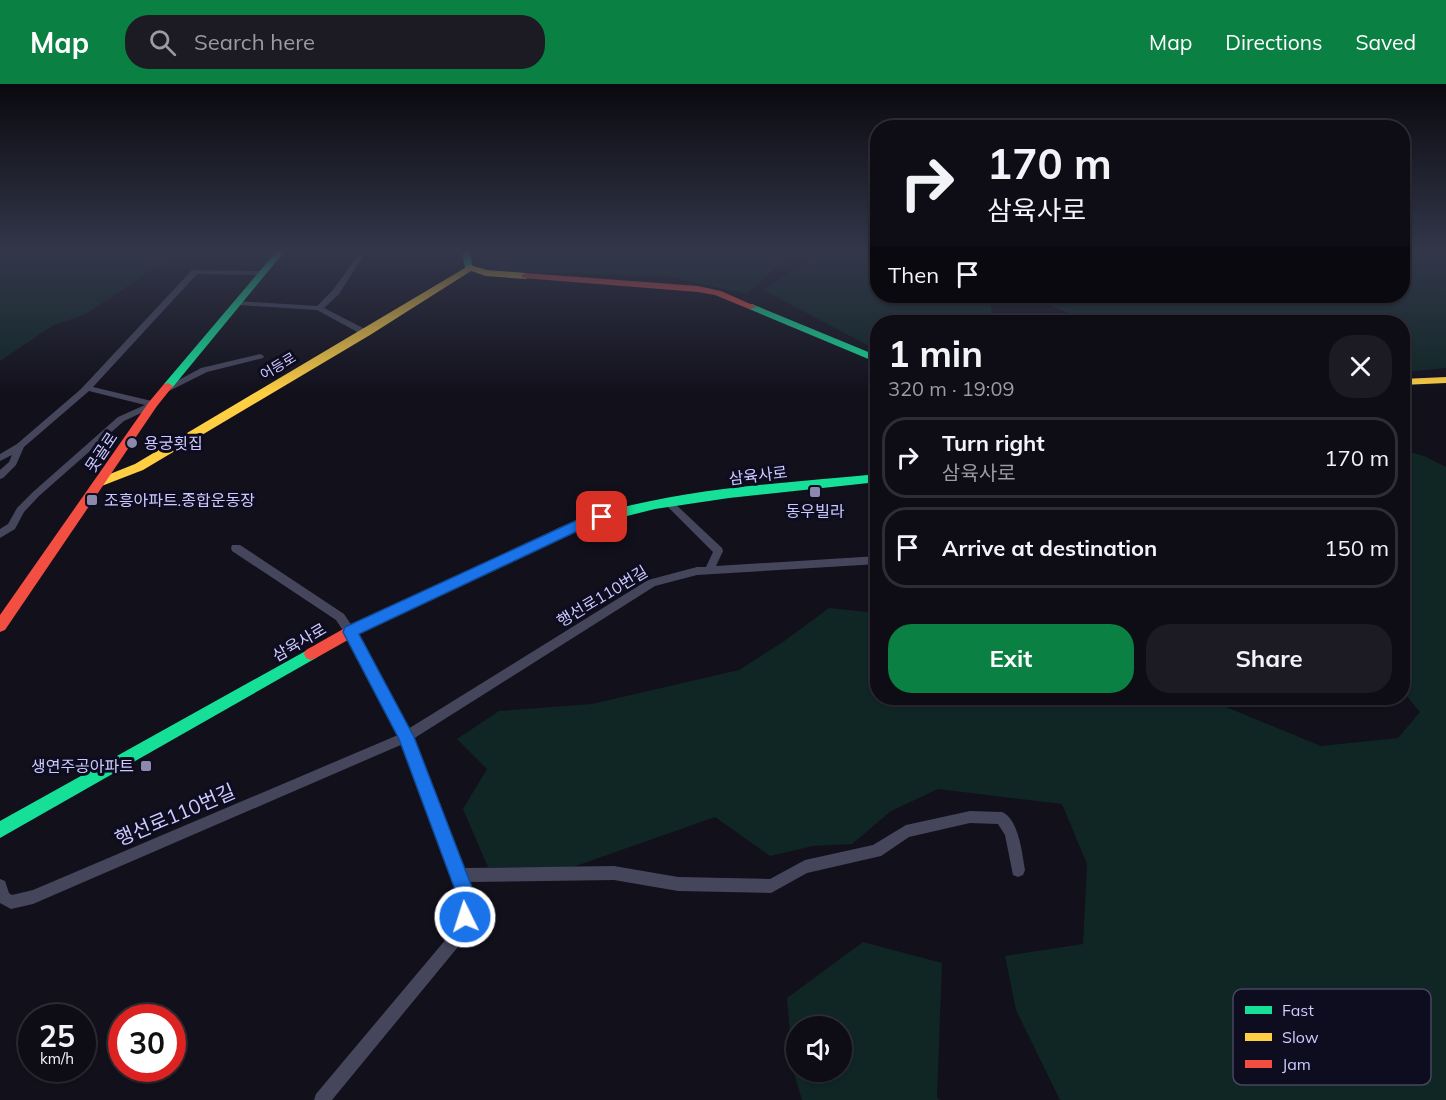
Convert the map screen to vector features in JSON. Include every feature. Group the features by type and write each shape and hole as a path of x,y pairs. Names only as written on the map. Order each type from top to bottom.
{"street":[{"path":"0,459 20,446 87,388 169,299"},
{"name":"못골로","path":"0,626 153,404 241,299"},
{"path":"318,308 328,299"},
{"name":"어등로","path":"99,483 139,467 420,299"},
{"path":"734,299 870,356"},
{"path":"238,303 318,308 366,333"},
{"path":"166,389 204,370 260,356"},
{"path":"1410,382 1446,380"},
{"path":"87,388 153,404"},
{"path":"0,534 12,526 20,510 36,494 122,419 153,404"},
{"path":"0,476 13,463 20,446"},
{"name":"삼육사로","path":"0,830 350,632 580,524 624,511 668,502 870,479"},
{"path":"668,502 718,551 710,570"},
{"path":"236,548 330,609 340,617 350,632 406,737 466,895 465,917 457,937 322,1100"},
{"name":"행선로110번길","path":"0,886 3,897 11,902 33,897 406,737 652,583 674,575 710,570 870,560"},
{"path":"458,875 615,873 678,884 771,886 805,867 876,851 906,831 970,817 1002,818 1011,833 1018,870"}],"green space":[{"path":"0,299 108,299 86,314 52,326 0,361"},
{"path":"781,299 870,299 870,303 990,303 992,315 870,315 870,346"},
{"path":"1410,299 1446,299 1446,368 1410,371 1410,315 1073,315 1044,303 1410,303"},
{"path":"1410,452 1446,467 1446,1100 1060,1100 1016,1010 1005,956 1083,944 1087,864 1062,804 938,789 891,811 852,844 813,846 770,856 715,817 573,867 488,867 463,809 487,769 457,739 499,711 592,704 739,670 783,642 829,608 870,612 870,705 1221,705 1321,746 1398,738 1420,712 1410,700"},
{"path":"863,942 942,963 937,1097 940,1100 802,1100 797,1082 852,1082 852,1016 788,1016 787,998"}],"traffic: fast":[{"path":"168,386 240,299"},
{"path":"752,307 870,357"},
{"path":"533,546 583,523 655,505 729,493 870,479"},
{"path":"0,830 311,654"}],"traffic: slow":[{"path":"99,483 139,467 420,299"},
{"path":"1410,382 1446,380"}],"traffic: jam":[{"path":"734,299 752,307"},
{"path":"0,626 153,404 168,386"},
{"path":"311,654 350,632 533,546"}],"place":[{"name":"용궁횟집","path":"132,443"},
{"name":"동우빌라","path":"815,492"},
{"name":"조흥아파트.종합운동장","path":"92,500"},
{"name":"생연주공아파트","path":"146,766"}],"route":[{"path":"465,917 466,895 406,737 350,632 580,524 602,517"}]}
